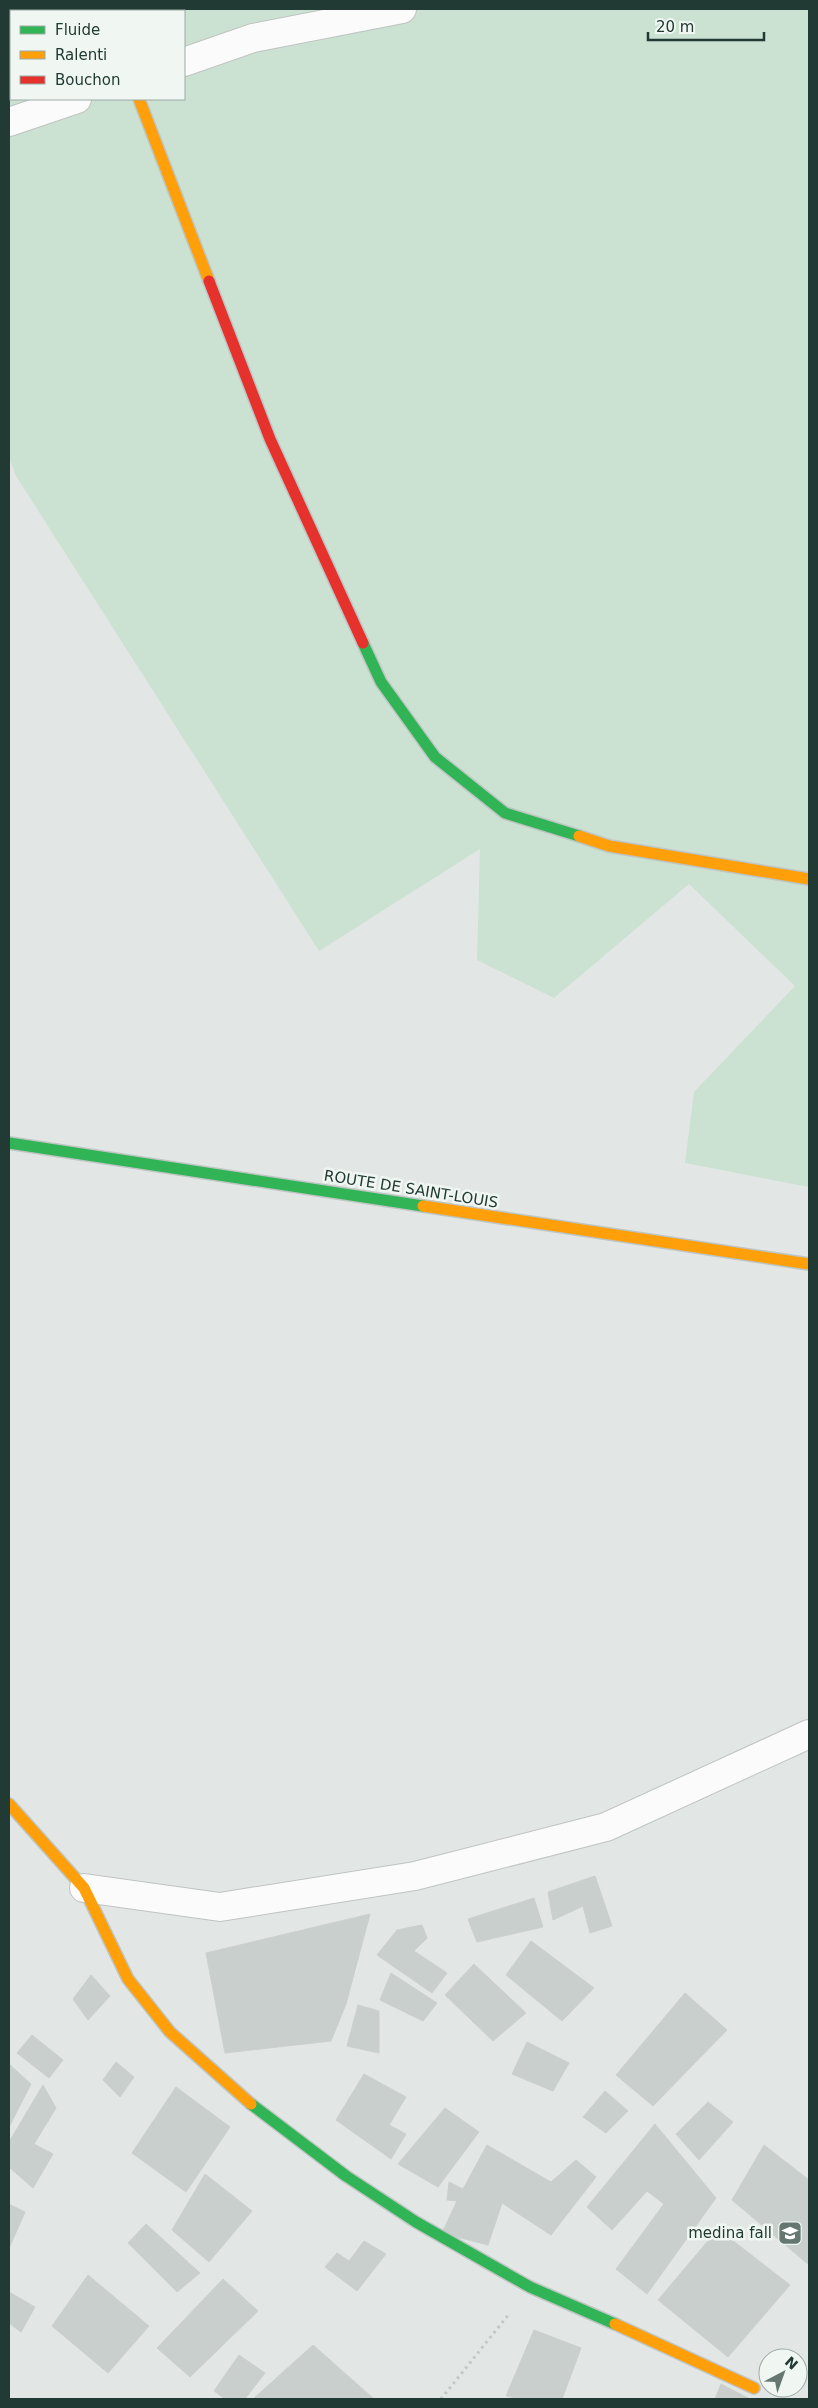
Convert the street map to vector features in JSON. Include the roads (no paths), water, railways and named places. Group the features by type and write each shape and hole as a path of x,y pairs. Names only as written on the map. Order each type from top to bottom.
{"street":[{"path":"185,62 253,38 402,9"},
{"path":"9,122 74,100"},
{"path":"139,100 278,457 381,682 435,758 505,813 610,846 809,879"},
{"name":"ROUTE DE SAINT-LOUIS","path":"9,1143 809,1264"},
{"path":"84,1888 220,1907 415,1876 606,1827 809,1734"},
{"path":"9,1804 84,1888 128,1980 170,2032 228,2085 346,2176 416,2222 530,2287 712,2367 754,2388"}],"place":[{"name":"medina fall","path":"790,2233"}]}
